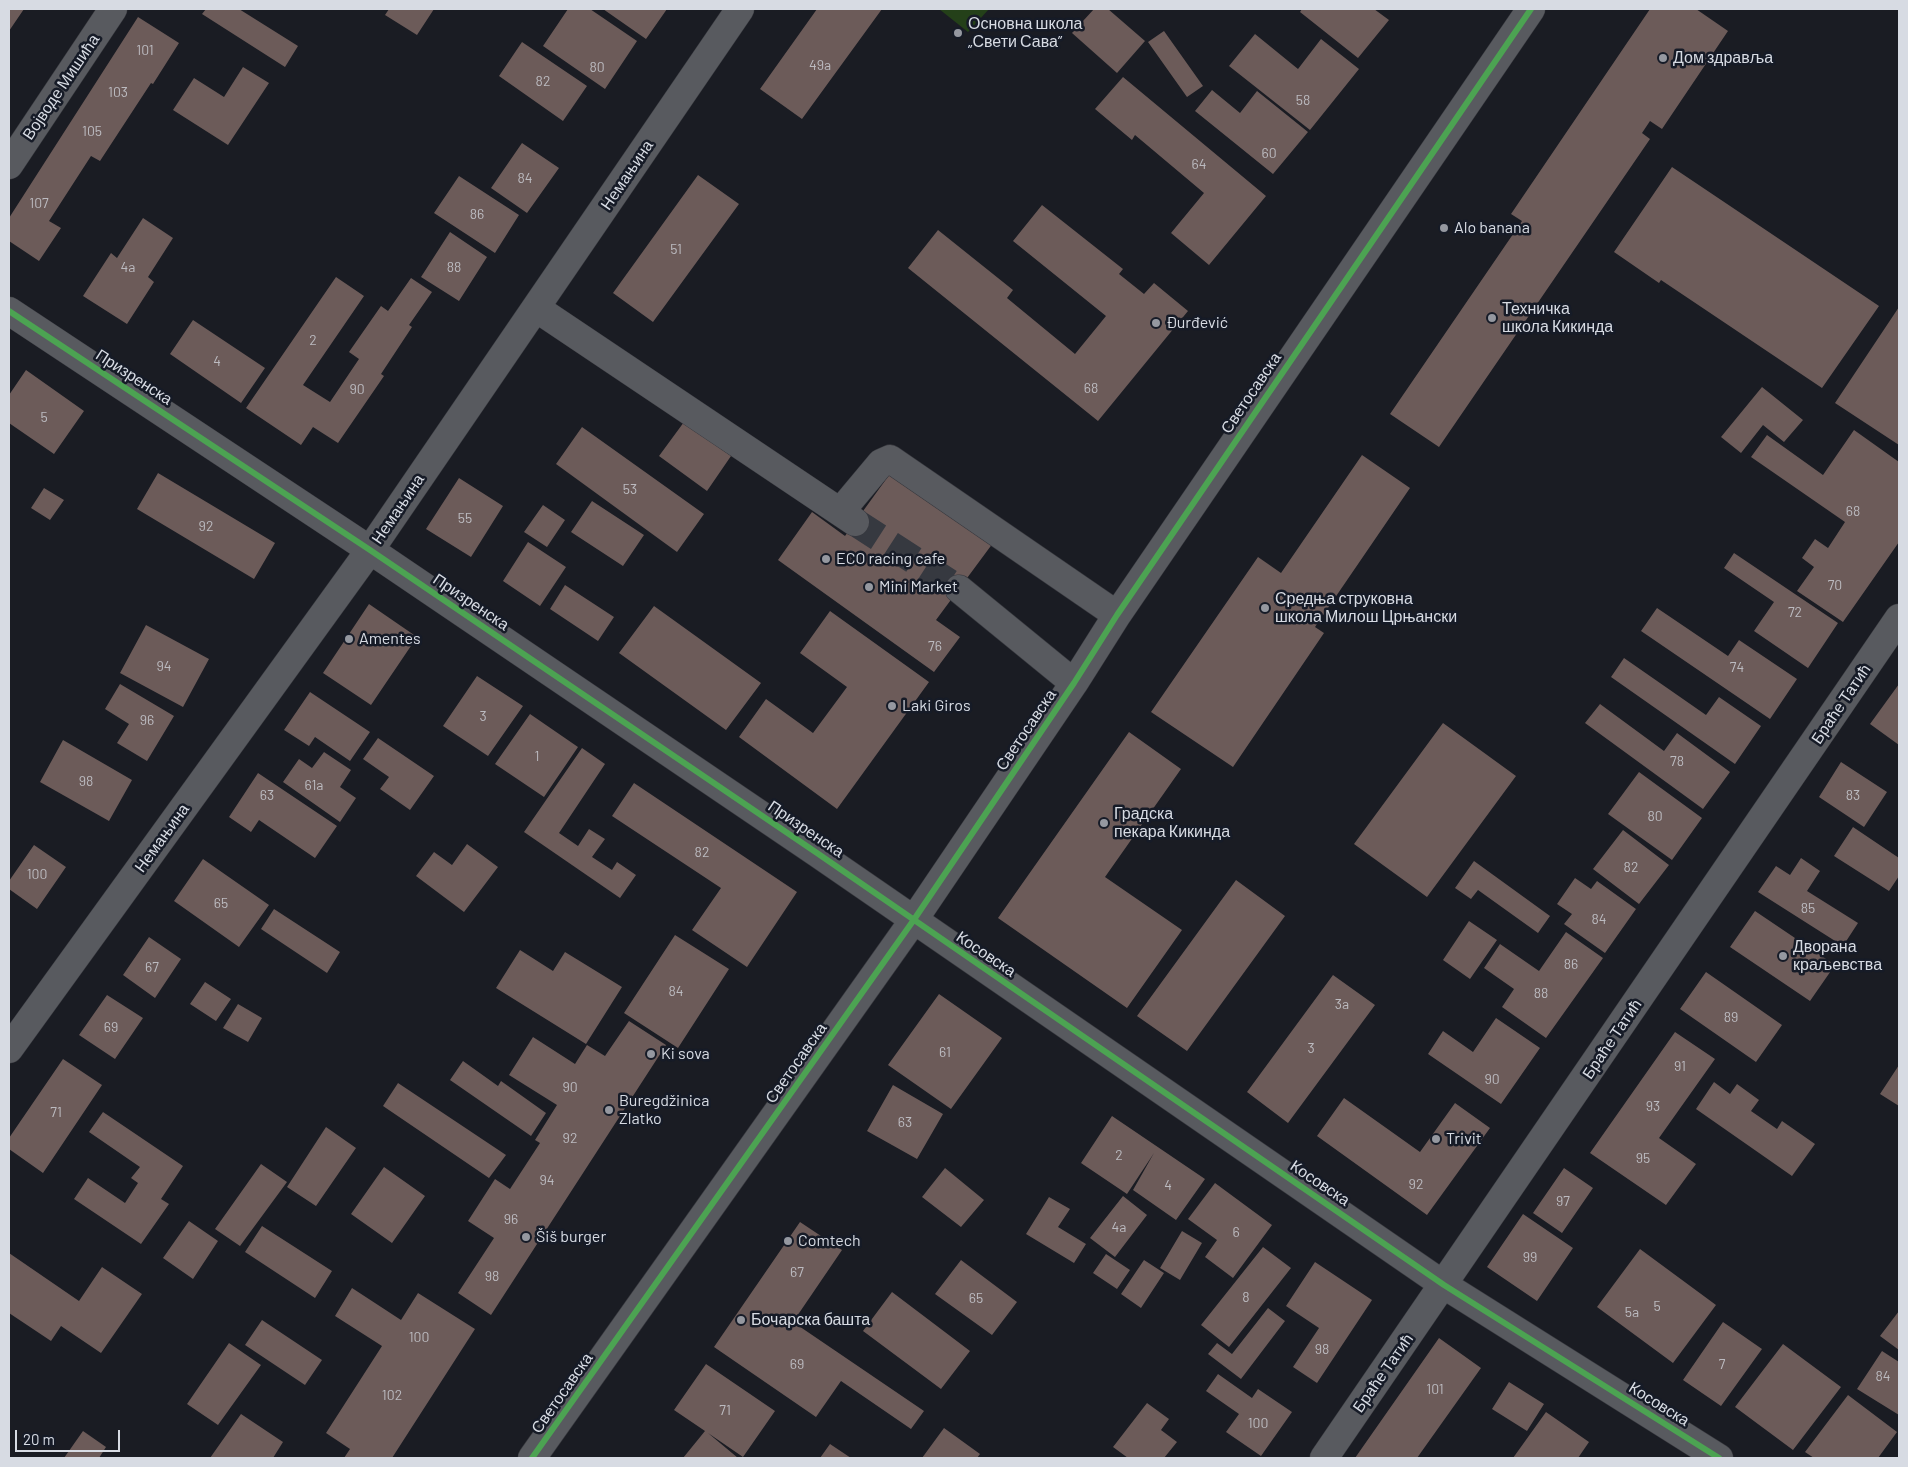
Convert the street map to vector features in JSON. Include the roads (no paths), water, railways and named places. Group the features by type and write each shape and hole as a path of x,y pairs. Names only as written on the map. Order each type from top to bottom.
{"street":[{"name":"Војводе Мишића","path":"9,165 113,9"},
{"name":"Немањина","path":"9,1049 370,550 740,9"},
{"name":"Светосавска","path":"532,1458 913,921 1074,683 1117,615 1531,9"},
{"path":"536,308 847,517 881,463 890,459 1117,615"},
{"name":"Призренска","path":"9,311 370,550 817,853 913,921"},
{"path":"959,589 1074,683"},
{"name":"Браће Татић","path":"1324,1458 1899,618"},
{"name":"Косовска","path":"913,921 1444,1285 1718,1458"}],"tunnel":[{"path":"855,522 959,589"}],"place":[{"name":"Основна школа „Свети Сава”","path":"958,33"},
{"name":"Дом здравља","path":"1663,58"},
{"name":"Alo banana","path":"1444,228"},
{"name":"Техничка школа Кикинда","path":"1492,318"},
{"name":"Đurđević","path":"1156,323"},
{"name":"ECO racing cafe","path":"826,559"},
{"name":"Mini Market","path":"869,587"},
{"name":"Средња струковна школа Милош Црњански","path":"1265,608"},
{"name":"Amentes","path":"349,639"},
{"name":"Laki Giros","path":"892,706"},
{"name":"Градска пекара Кикинда","path":"1104,823"},
{"name":"Дворана краљевства","path":"1783,956"},
{"name":"Ki sova","path":"651,1054"},
{"name":"Buregdžinica Zlatko","path":"609,1110"},
{"name":"Trivit","path":"1436,1139"},
{"name":"Šiš burger","path":"526,1237"},
{"name":"Comtech","path":"788,1241"},
{"name":"Бочарска башта","path":"741,1320"}]}
